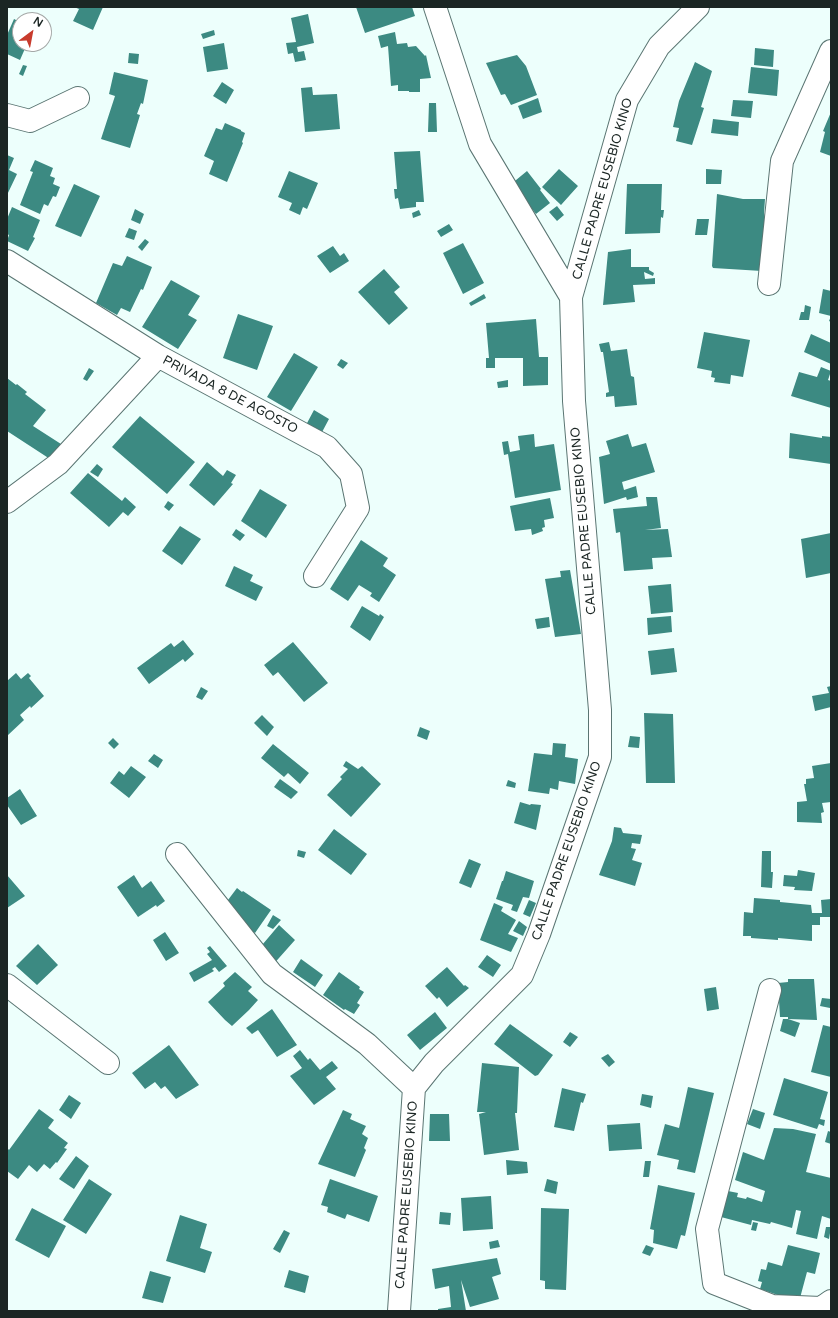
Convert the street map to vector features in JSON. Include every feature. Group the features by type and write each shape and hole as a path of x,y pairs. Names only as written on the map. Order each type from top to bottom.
{"street":[{"name":"CALLE PADRE EUSEBIO KINO","path":"435,7 480,144 571,297"},
{"name":"CALLE PADRE EUSEBIO KINO","path":"399,1311 414,1088 434,1063 522,975 539,934 600,757 600,710 574,401 571,297 627,100 659,46 698,7"},
{"path":"769,284 782,161 831,51"},
{"path":"7,115 30,121 78,98"},
{"name":"PRIVADA 8 DE AGOSTO","path":"7,261 158,356 327,447 351,474 358,508 315,576"},
{"path":"7,502 58,464 158,356"},
{"path":"177,854 272,974 368,1044 414,1088"},
{"path":"7,985 108,1063"},
{"path":"770,990 707,1229 714,1282 772,1306 821,1308 831,1301"}],"building":[{"path":"74,7 103,7 93,30 73,21 79,9"},
{"path":"356,7 412,7 415,16 365,33"},
{"path":"308,14 314,43 297,47 298,52 304,51 306,60 295,62 293,53 288,54 286,43 296,42 291,18"},
{"path":"12,24 12,52 24,52 20,60 7,54 7,35"},
{"path":"214,30 215,35 203,39 201,34"},
{"path":"395,32 397,44 407,43 408,47 416,46 425,56 426,55 431,78 420,79 420,92 398,91 398,85 391,86 388,46 381,48 378,36"},
{"path":"224,43 228,69 207,72 203,47"},
{"path":"755,48 774,50 773,67 754,65"},
{"path":"129,53 139,54 138,64 128,63"},
{"path":"517,55 526,66 537,95 511,105 505,94 501,95 486,63"},
{"path":"695,62 712,71 701,107 704,108 692,145 676,141 679,128 673,127 679,101"},
{"path":"23,65 27,66 23,76 19,74"},
{"path":"751,67 779,70 777,96 748,93"},
{"path":"114,72 148,80 143,104 141,103 137,114 140,115 130,148 101,139 115,96 109,94"},
{"path":"222,82 234,90 226,104 213,96"},
{"path":"312,87 313,95 337,94 340,129 305,132 301,88"},
{"path":"538,98 542,112 523,119 518,106"},
{"path":"733,100 753,101 751,118 731,116"},
{"path":"429,103 436,103 437,132 428,132"},
{"path":"831,112 831,156 820,152 825,132 823,131"},
{"path":"713,119 739,122 738,136 711,133"},
{"path":"225,123 245,133 243,143 227,182 209,174 214,161 204,156 216,128 222,130"},
{"path":"420,151 424,202 416,202 416,207 400,209 398,198 395,199 394,189 397,189 394,152"},
{"path":"7,155 14,158 9,170 17,174 7,195"},
{"path":"35,160 53,168 50,176 55,178 53,184 60,187 56,197 53,196 48,206 44,204 40,214 20,205 33,172 30,171"},
{"path":"559,169 578,186 561,205 542,187"},
{"path":"706,169 722,170 721,184 706,184"},
{"path":"289,171 318,183 307,209 303,207 300,215 289,210 292,203 278,197"},
{"path":"527,171 550,203 536,214 526,201 510,185"},
{"path":"74,184 100,196 81,237 55,226"},
{"path":"627,184 662,184 661,210 664,210 663,218 661,217 660,233 625,234"},
{"path":"717,194 743,199 765,199 764,213 766,225 762,271 713,268"},
{"path":"557,206 564,215 557,221 549,212"},
{"path":"12,207 40,220 33,237 35,238 28,251 7,241 9,235 7,234 7,219"},
{"path":"135,209 144,214 140,224 131,220"},
{"path":"419,210 421,215 413,218 412,213"},
{"path":"697,219 709,219 707,235 695,235"},
{"path":"449,224 453,230 441,237 437,231"},
{"path":"129,228 137,231 134,240 125,237"},
{"path":"145,239 149,242 142,251 138,247"},
{"path":"463,243 484,283 463,294 443,253"},
{"path":"333,246 340,256 344,253 349,261 330,273 317,256"},
{"path":"631,249 631,267 649,267 649,270 654,273 653,276 644,272 645,279 655,278 655,284 633,285 635,302 603,305 608,252"},
{"path":"127,256 152,267 143,290 141,289 130,312 121,308 117,315 96,303 113,263 122,266"},
{"path":"384,269 400,287 394,292 408,308 389,325 358,292"},
{"path":"171,280 200,296 188,315 197,320 178,349 142,327"},
{"path":"823,289 831,291 831,316 819,313"},
{"path":"484,294 486,298 471,306 469,303"},
{"path":"805,305 811,307 809,320 799,320 801,312 804,312"},
{"path":"238,314 273,326 257,370 223,358"},
{"path":"536,319 539,357 548,357 548,385 523,386 523,358 495,358 495,368 486,368 486,358 489,358 486,323"},
{"path":"704,332 750,340 743,377 731,375 730,384 714,382 715,378 711,377 712,371 697,368"},
{"path":"811,334 831,343 831,364 804,352"},
{"path":"609,342 611,351 627,349 631,376 634,377 637,405 615,407 614,396 606,397 606,393 609,392 603,352 601,352 599,344"},
{"path":"294,353 318,367 291,411 267,397"},
{"path":"341,359 348,363 343,369 337,365"},
{"path":"821,367 831,371 828,380 831,381 831,408 791,396 799,372 817,377"},
{"path":"89,368 94,371 87,381 83,379"},
{"path":"7,378 27,392 25,394 46,410 33,426 61,444 50,459 7,431"},
{"path":"508,380 508,387 498,388 497,382"},
{"path":"314,410 329,419 321,434 306,425"},
{"path":"140,416 195,462 167,494 112,447"},
{"path":"790,433 822,438 822,436 831,437 831,464 789,458"},
{"path":"534,434 535,447 554,444 561,490 515,498 508,454 504,455 502,442 508,441 510,452 520,450 518,436"},
{"path":"628,434 632,447 646,443 655,472 622,482 624,490 636,486 638,497 627,500 626,497 604,504 599,457 610,454 606,441"},
{"path":"207,462 223,476 227,470 236,475 231,483 233,484 214,506 189,485"},
{"path":"97,464 103,469 98,477 90,472"},
{"path":"88,473 122,501 125,497 136,507 128,516 123,512 109,527 70,493"},
{"path":"260,489 287,505 266,538 241,521"},
{"path":"646,497 657,497 661,528 645,530 668,529 672,557 652,558 653,569 624,571 620,532 616,533 613,509 647,506"},
{"path":"550,498 554,518 544,520 545,527 542,528 543,531 532,535 531,529 515,531 510,506"},
{"path":"168,501 174,505 169,511 164,507"},
{"path":"180,526 201,539 182,565 162,551"},
{"path":"236,529 245,535 240,541 232,535"},
{"path":"831,533 831,573 806,578 801,539"},
{"path":"361,540 388,558 383,566 396,575 379,602 370,596 372,593 359,585 348,601 330,589"},
{"path":"234,566 253,575 250,581 263,587 256,601 225,586"},
{"path":"570,570 581,634 555,637 545,579 561,577 560,571"},
{"path":"671,584 673,612 651,614 648,586"},
{"path":"362,606 379,616 380,614 384,617 370,641 350,627"},
{"path":"671,616 672,632 648,635 647,618"},
{"path":"549,617 550,627 537,629 535,619"},
{"path":"183,640 194,654 185,662 183,659 149,684 137,668 171,643 174,647"},
{"path":"293,642 328,683 304,702 278,672 273,676 264,665"},
{"path":"674,648 677,672 651,675 648,651"},
{"path":"16,673 21,679 28,673 31,676 29,678 44,696 31,708 30,706 20,715 24,720 7,736 7,681"},
{"path":"831,686 831,707 815,711 812,696 829,693 827,687"},
{"path":"201,687 208,691 202,700 196,697"},
{"path":"644,713 673,714 675,783 646,783"},
{"path":"262,715 274,727 267,736 254,723"},
{"path":"420,727 430,731 427,740 417,736"},
{"path":"630,736 640,737 639,748 628,747"},
{"path":"113,738 119,744 114,749 108,743"},
{"path":"553,743 566,744 565,757 578,759 575,784 559,781 558,790 550,788 549,794 528,791 534,753 552,755"},
{"path":"273,744 309,773 300,784 288,773 284,777 261,758"},
{"path":"154,754 163,760 158,768 148,761"},
{"path":"346,761 358,769 362,766 381,784 351,817 327,795 342,779 340,777 348,769 343,766"},
{"path":"831,763 831,802 822,803 824,812 821,813 822,823 797,822 797,802 807,801 804,784 806,784 806,779 814,778 812,766"},
{"path":"131,766 146,777 129,798 110,783 119,771 124,775"},
{"path":"280,779 298,792 291,799 274,787"},
{"path":"508,780 516,783 515,788 506,786"},
{"path":"20,789 37,816 21,825 7,805 7,798"},
{"path":"520,802 530,805 541,805 536,830 514,823"},
{"path":"614,827 621,828 623,833 642,835 640,844 632,843 631,848 636,849 632,860 642,863 635,886 599,875 612,841"},
{"path":"334,829 367,854 351,875 318,850"},
{"path":"298,850 306,852 304,858 297,856"},
{"path":"762,851 771,851 771,872 773,872 772,888 761,887"},
{"path":"469,859 481,864 471,888 459,883"},
{"path":"798,870 815,873 812,891 794,890 795,887 783,886 784,875 797,876"},
{"path":"506,871 534,881 529,898 523,897 517,912 511,910 513,905 496,899"},
{"path":"7,875 25,896 7,908"},
{"path":"134,875 142,888 151,881 165,901 138,917 117,887"},
{"path":"237,888 271,910 255,933 249,930 225,904"},
{"path":"754,898 811,905 812,913 822,913 821,900 831,899 830,917 820,917 820,925 812,925 812,941 778,938 778,940 743,936 744,912 753,913"},
{"path":"529,900 536,903 530,917 523,914"},
{"path":"494,903 503,907 501,911 516,920 508,934 518,938 511,952 480,940"},
{"path":"273,915 281,920 273,929 267,926"},
{"path":"519,921 527,927 523,936 513,931"},
{"path":"279,925 295,940 271,967 257,951"},
{"path":"165,932 179,953 166,961 153,940"},
{"path":"38,944 58,965 37,985 16,966"},
{"path":"210,946 227,966 219,972 215,967 212,969 214,971 194,982 189,973 212,960 207,954 210,952 207,948"},
{"path":"487,955 501,965 493,977 478,967"},
{"path":"301,959 323,975 315,987 293,972"},
{"path":"447,967 464,986 465,985 469,988 447,1007 439,997 437,999 425,986"},
{"path":"235,972 252,987 248,991 258,1000 232,1026 208,1002 225,986 223,983"},
{"path":"339,972 360,987 359,989 364,992 357,1003 360,1005 354,1014 345,1009 344,1010 323,995"},
{"path":"788,979 814,979 817,1020 788,1019 788,1017 780,1017 778,983 788,982"},
{"path":"716,987 719,1009 707,1011 704,989"},
{"path":"822,998 831,999 830,1008 820,1006"},
{"path":"272,1009 297,1045 277,1057 258,1030 252,1034 246,1028"},
{"path":"435,1012 447,1028 420,1050 407,1035"},
{"path":"783,1019 800,1023 795,1037 780,1031"},
{"path":"510,1024 553,1055 538,1075 535,1076 494,1044"},
{"path":"823,1025 831,1027 831,1077 811,1072"},
{"path":"570,1032 578,1037 570,1047 563,1042"},
{"path":"169,1045 199,1085 176,1099 165,1086 161,1089 155,1082 145,1089 132,1073"},
{"path":"300,1050 308,1060 310,1058 320,1070 332,1061 338,1068 326,1077 336,1089 314,1105 290,1076 302,1068 293,1056"},
{"path":"608,1054 615,1062 609,1067 601,1058"},
{"path":"482,1063 519,1067 517,1113 515,1113 519,1150 484,1155 479,1114 486,1112 477,1112"},
{"path":"784,1078 828,1092 820,1119 825,1120 824,1126 819,1124 817,1129 773,1115"},
{"path":"688,1087 714,1093 695,1173 677,1169 679,1160 657,1155 665,1124 679,1128"},
{"path":"562,1088 586,1094 583,1103 581,1102 574,1131 554,1127"},
{"path":"642,1094 653,1096 651,1108 640,1105"},
{"path":"69,1095 81,1103 71,1119 59,1110"},
{"path":"39,1109 54,1120 48,1128 68,1143 64,1148 67,1149 57,1163 56,1162 50,1169 44,1164 37,1172 29,1165 18,1179 7,1171 7,1148 9,1150"},
{"path":"753,1109 765,1113 760,1129 747,1124"},
{"path":"343,1110 352,1114 350,1119 366,1126 362,1134 368,1138 364,1148 366,1150 355,1177 318,1164"},
{"path":"430,1114 449,1114 450,1141 429,1141"},
{"path":"640,1123 642,1149 609,1151 607,1125"},
{"path":"774,1128 793,1129 816,1134 806,1172 831,1178 831,1219 822,1216 817,1239 796,1234 801,1211 796,1210 792,1228 771,1222 770,1224 752,1220 751,1225 721,1217 728,1191 738,1193 737,1197 746,1199 747,1197 762,1202 765,1191 735,1180 743,1152 764,1160"},
{"path":"828,1131 831,1132 831,1144 825,1142"},
{"path":"76,1156 89,1166 74,1189 59,1179"},
{"path":"506,1160 527,1162 528,1173 507,1175"},
{"path":"645,1161 651,1161 649,1177 643,1177"},
{"path":"89,1179 112,1194 86,1234 63,1220"},
{"path":"330,1179 378,1196 369,1222 347,1214 345,1219 327,1212 328,1207 321,1205"},
{"path":"547,1179 558,1182 556,1194 544,1191"},
{"path":"658,1185 695,1193 685,1236 681,1235 677,1249 653,1243 654,1230 650,1229"},
{"path":"491,1196 493,1229 463,1231 461,1198"},
{"path":"32,1208 66,1226 49,1258 15,1240"},
{"path":"541,1208 569,1209 566,1290 545,1289 545,1281 540,1280"},
{"path":"440,1212 451,1213 450,1225 439,1224"},
{"path":"180,1215 207,1224 200,1248 212,1252 205,1273 166,1261"},
{"path":"753,1222 758,1223 756,1231 751,1230"},
{"path":"826,1227 831,1227 829,1239 824,1237"},
{"path":"284,1230 290,1233 280,1253 273,1249"},
{"path":"498,1240 500,1247 490,1249 489,1242"},
{"path":"646,1245 654,1248 650,1256 642,1253"},
{"path":"788,1245 820,1253 815,1274 807,1272 800,1298 784,1297 760,1289 762,1282 758,1281 761,1269 766,1270 768,1262 782,1266"},
{"path":"497,1258 501,1274 492,1277 499,1299 470,1307 461,1280 466,1311 438,1311 438,1309 451,1307 449,1286 435,1289 432,1269"},
{"path":"289,1270 309,1276 305,1293 284,1287"},
{"path":"150,1271 171,1277 163,1303 142,1298"}]}
